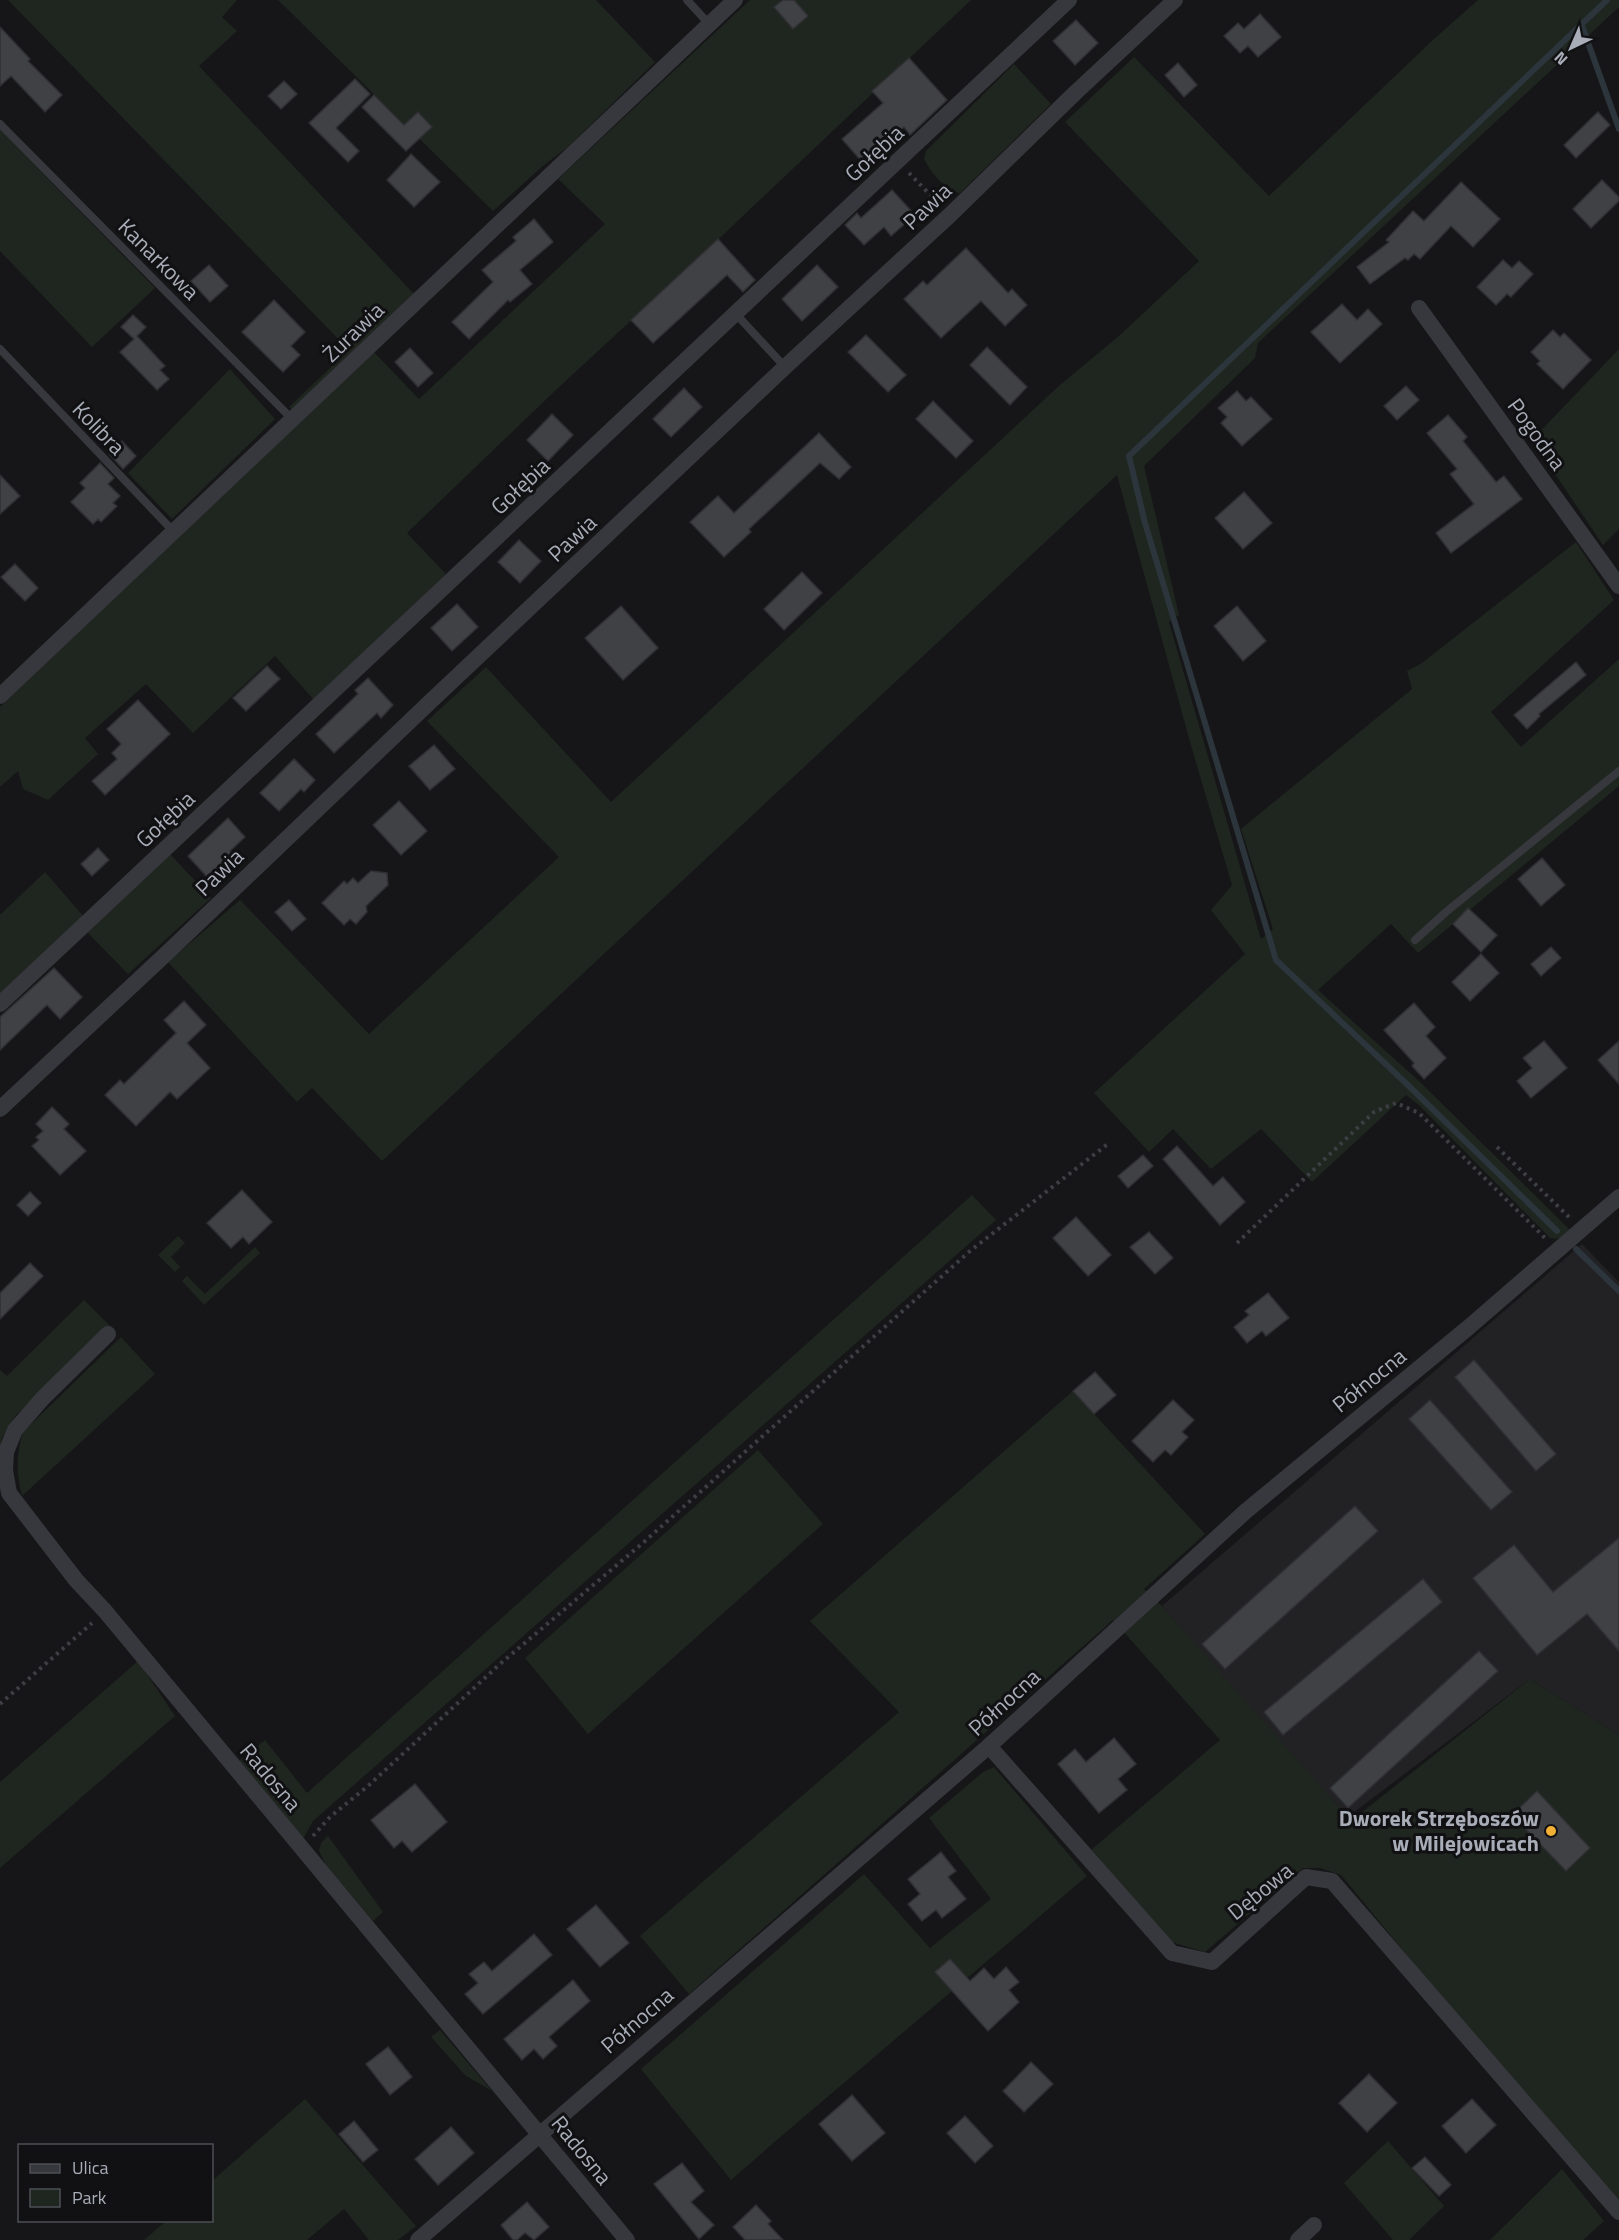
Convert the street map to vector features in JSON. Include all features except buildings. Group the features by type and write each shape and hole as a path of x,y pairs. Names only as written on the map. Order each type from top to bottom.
{"street":[{"name":"Żurawia","path":"0,696 735,0"},
{"name":"Gołębia","path":"0,1004 1069,0"},
{"name":"Pawia","path":"0,1109 785,367 950,215 1075,93 1175,0"},
{"name":"Pogodna","path":"1419,308 1619,586"},
{"name":"Północna","path":"418,2240 989,1746 1246,1511 1469,1327 1619,1197"},
{"name":"Radosna","path":"108,1334 42,1399 15,1430 6,1452 5,1470 9,1493 69,1571 105,1611 627,2240"},
{"name":"Dębowa","path":"989,1746 1172,1953 1212,1962 1306,1877 1332,1881 1619,2212"},
{"path":"1298,2240 1314,2225"}],"lane":[{"path":"687,0 710,25"},
{"name":"Kanarkowa","path":"0,124 293,420"},
{"path":"736,314 785,367"},
{"name":"Kolibra","path":"0,349 173,531"},
{"path":"1415,940 1619,771"}],"path":[{"path":"898,162 950,215"},
{"path":"1237,1243 1374,1112 1396,1103 1419,1113 1557,1250"},
{"path":"308,1857 310,1840 330,1817 368,1786 500,1664 644,1542 970,1251 1108,1143"},
{"path":"1497,1148 1581,1229"},
{"path":"0,1704 105,1611"}],"shaded area":[{"path":"1582,1244 1619,1282 1619,1735 1530,1679 1345,1819 1162,1606"}],"green space":[{"path":"8,0 237,0 222,17 237,31 199,66 415,295 294,411 289,407 349,350"},
{"path":"278,0 596,0 655,62 568,147 544,165 493,211"},
{"path":"750,0 971,0 407,533 446,574 314,700 275,656 193,733 146,684 85,738 98,754 48,800 23,789 18,771 0,787 0,707 373,351 419,399 605,224 558,179"},
{"path":"1478,0 1619,0 1619,7 1258,343 1255,358 1144,466 1179,615 1169,622 1261,939 1273,929 1241,829 1412,689 1407,671 1422,663 1576,542 1614,600 1491,712 1521,747 1619,659 1619,786 1418,953 1391,924 1318,990 1420,1082 1571,1231 1566,1235 1550,1238 1420,1106 1406,1095 1312,1182 1261,1129 1211,1169 1173,1129 1149,1152 1094,1093 1245,954 1211,910 1232,885 1190,742 1117,475 382,1161 312,1088 297,1102 168,962 240,900 369,1034 559,857 427,721 486,667 611,802 1060,385 1120,335 1199,261 1065,122 1134,57 1269,196"},
{"path":"1014,64 1051,104 960,193 954,191 943,184 930,169 924,159 926,151"},
{"path":"0,130 155,288 92,347 0,251"},
{"path":"1619,349 1619,529 1603,545 1532,440"},
{"path":"230,369 275,419 172,519 128,473"},
{"path":"169,853 211,898 128,974 86,931"},
{"path":"45,872 84,917 0,997 0,915"},
{"path":"972,1195 996,1220 313,1821 303,1839 239,1761 265,1740 307,1793"},
{"path":"178,1236 185,1243 171,1257 180,1267 175,1272 158,1255"},
{"path":"255,1247 260,1253 204,1305 182,1281 187,1276 205,1294"},
{"path":"84,1300 111,1327 16,1415 2,1438 0,1450 0,1370 7,1376"},
{"path":"121,1337 155,1374 22,1496 18,1464 23,1432"},
{"path":"1073,1391 1205,1534 1144,1589 1162,1606 1351,1821 1530,1679 1619,1735 1619,2206 1341,1875 1320,1868 1303,1868 1205,1952 1171,1942 1091,1850 1220,1740 1113,1620 689,1994 640,1936 899,1712 810,1621"},
{"path":"758,1450 823,1524 588,1734 525,1658"},
{"path":"138,1661 175,1716 0,1868 0,1782"},
{"path":"994,1767 1087,1876 731,2180 641,2069 864,1874 930,1948 991,1899 929,1818 983,1772"},
{"path":"328,1836 383,1912 373,1921 326,1865 319,1851 321,1843"},
{"path":"440,2030 492,2091 466,2076 431,2037"},
{"path":"305,2099 416,2226 398,2240 369,2240 344,2209 307,2240 144,2240 165,2222 213,2222 213,2180"},
{"path":"1388,2141 1444,2206 1409,2240 1393,2240 1344,2183"},
{"path":"1562,2169 1604,2221 1583,2240 1490,2240"}],"waterway":[{"path":"1557,1231 1276,960 1145,523 1129,456 1607,0"},
{"path":"1581,23 1619,129"},
{"path":"1576,1249 1619,1291"}],"place":[{"name":"Dworek Strzęboszów w Milejowicach","path":"1551,1831"}]}
